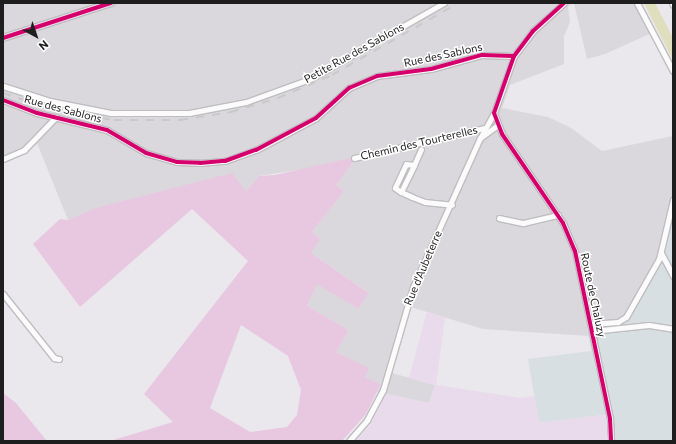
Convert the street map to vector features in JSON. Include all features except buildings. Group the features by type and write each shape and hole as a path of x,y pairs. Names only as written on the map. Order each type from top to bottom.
{"main road":[{"path":"3,38 111,3"}],"street":[{"name":"Petite Rue des Sablons","path":"3,86 50,101 111,113 188,113 246,102 310,79 444,3"},
{"path":"514,56 533,31 564,3"},
{"path":"637,3 673,71"},
{"name":"Rue des Sablons","path":"3,100 56,117 107,130 146,153 177,162 225,161 256,150 316,118 357,83 377,76 431,69 482,55 514,56"},
{"name":"Rue d'Aubeterre","path":"349,441 367,420 383,390 408,302 452,205 484,128 494,113 514,56"},
{"name":"Route de Chaluzy","path":"494,113 498,125 558,215 575,251 610,419 611,441"},
{"path":"3,159 24,150 56,117"},
{"path":"480,138 498,125"},
{"name":"Chemin des Tourterelles","path":"354,158 484,128"},
{"path":"421,149 414,165 406,164 395,188 425,202 452,205"},
{"path":"590,324 623,320 661,253 673,200"},
{"path":"500,218 523,224 558,215"},
{"path":"661,253 673,276"},
{"path":"3,294 54,358 59,358"},
{"path":"592,331 649,325 673,329"}],"shaded area":[{"path":"3,3 572,3 568,7 570,22 564,36 564,64 510,85 502,108 548,117 571,128 602,151 673,136 673,214 659,265 626,323 587,328 589,336 483,329 411,307 392,373 435,385 429,403 377,392 381,384 365,377 368,368 336,352 349,330 307,306 317,283 358,309 368,292 311,253 311,233 344,191 336,185 354,161 259,176 246,191 68,220 37,143 27,152 3,162"},
{"path":"574,3 640,3 654,32 605,54 587,59"},
{"path":"644,3 655,3 673,38 673,60"},
{"path":"351,158 354,161 336,185 344,191 312,232 320,239 311,253 369,293 358,309 317,284 307,306 349,330 336,352 369,368 365,377 381,384 366,414 342,441 110,441 173,422 144,394 248,261 192,209 80,307 33,244 60,219 68,220 96,208 232,173 246,191 259,176 275,175","holes":["241,325 288,356 301,390 297,415 287,427 250,432 210,408"]},
{"path":"673,214 673,441 614,441 611,414 539,423 528,359 591,351 587,328 626,323 659,265"},
{"path":"427,312 445,317 436,385 521,398 534,396 539,423 611,414 614,441 356,441 371,424 386,394 429,403 435,385 409,378"},
{"path":"3,393 16,403 47,441 3,441"}],"railway":[{"path":"3,93 55,110 114,120 180,120 231,112 278,98 332,75 458,3"}],"cycle path":[{"path":"3,38 111,3"},
{"path":"564,3 533,31 514,56 494,113 502,134 563,223 575,251 610,419 611,441"},
{"path":"3,100 37,113 107,130 146,153 177,162 200,163 225,161 256,150 316,118 349,88 377,76 431,69 482,55 514,56"}]}
